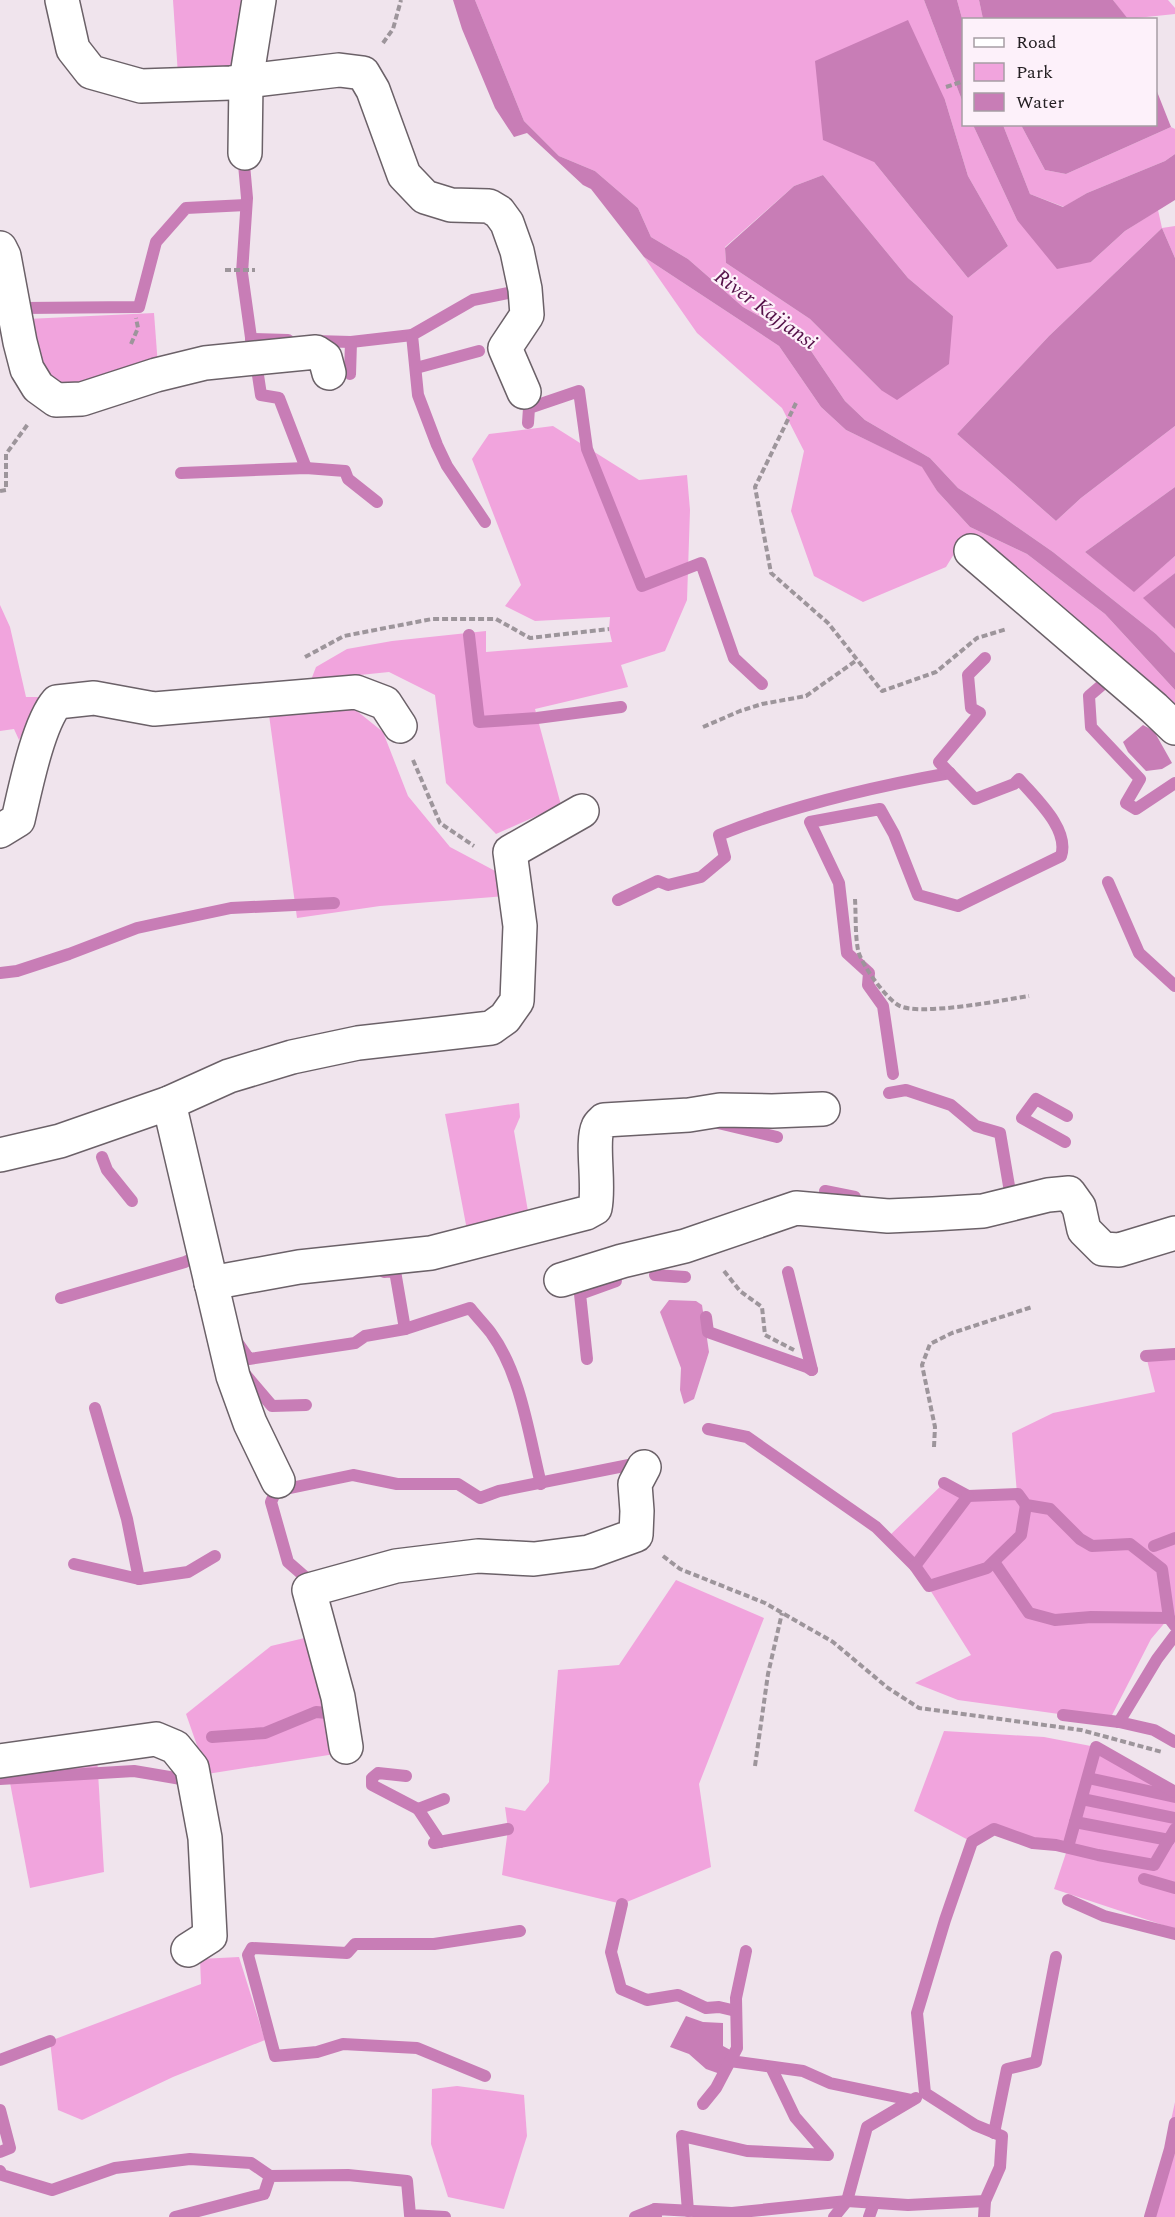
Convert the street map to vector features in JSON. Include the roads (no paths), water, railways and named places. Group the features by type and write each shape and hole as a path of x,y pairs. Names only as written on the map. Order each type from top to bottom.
{"street":[{"path":"62,0 73,49 91,72 141,86 246,81 339,70 363,73 374,90 404,175 425,197 451,205 489,206 499,212 507,224 517,251 525,289 527,315 506,348 524,392"},
{"path":"245,153 246,81 259,0"},
{"path":"0,248 4,256 27,369 38,387 56,400 82,399 156,375 205,363 236,359 316,352 325,358 329,373"},
{"path":"971,551 1175,728"},
{"path":"0,831 18,820 34,758 50,711 57,702 94,698 154,709 356,692 385,703 400,726"},
{"path":"0,1155 60,1141 169,1103 229,1076 292,1057 358,1043 492,1028 505,1018 517,1000 520,926 510,852 582,811"},
{"path":"169,1103 233,1376 250,1424 278,1481"},
{"path":"211,1283 299,1267 431,1253 586,1213 594,1208 598,1195 596,1139 598,1127 604,1120 689,1115 720,1110 823,1109"},
{"path":"561,1280 622,1261 685,1246 796,1208 888,1216 933,1214 983,1211 1048,1195 1069,1193 1079,1207 1084,1230 1102,1249 1119,1250 1175,1233"},
{"path":"346,1747 338,1697 309,1590 396,1566 478,1556 534,1559 589,1552 636,1535 637,1511 634,1484 644,1467"},
{"path":"0,1761 156,1739 175,1747 192,1768 205,1838 210,1936 188,1950"}],"water":[{"path":"453,0 475,0 524,121 559,156 595,171 638,208 651,237 688,259 743,307 805,342 845,401 865,420 930,458 958,488 1053,552 1156,634 1175,653 1175,690 1105,614 1027,554 970,527 937,491 922,467 846,430 821,407 779,346 644,257 591,189 583,185 527,133 514,137 495,108 462,29"},
{"path":"924,0 957,0 962,18 962,100"},
{"path":"979,0 1113,0 1127,18 983,18"},
{"path":"908,20 945,100 968,176 1008,246 968,278 874,162 823,140 815,61"},
{"path":"1157,92 1171,127 1066,174 1045,170 1022,126 1157,126"},
{"path":"973,126 1003,126 1030,194 1063,207 1087,193 1165,161 1175,154 1175,200 1125,231 1091,262 1057,269 1017,220"},
{"path":"823,175 908,278 953,316 949,364 897,400 881,390 810,319 726,263 725,248 794,186"},
{"path":"1162,228 1175,258 1175,426 1081,498 1056,521 957,434 1049,336"},
{"path":"1175,487 1175,556 1134,592 1085,552"},
{"path":"1175,573 1175,629 1143,598"},
{"path":"1143,725 1154,731 1172,763 1162,769 1146,771 1128,752 1123,742"},
{"path":"686,2016 703,2022 723,2023 723,2046 734,2052 723,2075 706,2069 689,2054 670,2047"}],"waterway":[{"path":"243,153 247,198 242,273 253,352"},
{"path":"23,308 139,307 156,242 186,208 246,205"},
{"path":"485,522 447,466 437,445 418,395 412,335 473,300 523,290"},
{"path":"315,341 351,342 412,335"},
{"path":"251,339 288,340"},
{"path":"350,374 351,342"},
{"path":"416,368 479,351"},
{"path":"256,362 261,395 279,398 306,468"},
{"path":"528,423 529,408 579,391 587,449 642,586 701,563 734,658 762,684"},
{"path":"181,473 306,468 345,471 348,479 377,502"},
{"path":"469,635 479,722 537,718 621,707"},
{"path":"893,1074 883,1006 868,985 869,973 847,953 839,883 810,822 880,809 894,834 918,895 958,906 1061,856 1062,846 1056,825 1019,779 1014,784 975,799 939,762 980,713 971,708 968,675 985,658"},
{"path":"1110,678 1089,696 1091,727 1140,779 1126,803 1136,809 1175,783"},
{"path":"618,900 658,881 668,885 701,877 725,857 719,835 747,824 833,798 950,773"},
{"path":"1108,882 1139,953 1175,986"},
{"path":"0,973 17,971 69,954 137,928 231,908 334,903"},
{"path":"889,1093 906,1090 951,1105 976,1126 1000,1133 1009,1186"},
{"path":"1065,1142 1022,1118 1036,1099 1067,1116"},
{"path":"718,1123 777,1137"},
{"path":"102,1157 107,1170 132,1201"},
{"path":"825,1191 855,1197"},
{"path":"61,1298 185,1262 197,1256 199,1263"},
{"path":"384,1272 395,1271 405,1329"},
{"path":"788,1272 812,1370"},
{"path":"655,1275 685,1277"},
{"path":"587,1359 580,1294 616,1281"},
{"path":"235,1339 249,1359 355,1343 365,1336 405,1329 470,1308 491,1333 510,1367 523,1406 541,1484"},
{"path":"706,1317 708,1332 812,1370"},
{"path":"1146,1356 1175,1354"},
{"path":"244,1373 272,1406 306,1405"},
{"path":"95,1408 127,1519 139,1579"},
{"path":"708,1429 747,1437 876,1527 915,1566"},
{"path":"304,1576 288,1562 271,1502 276,1491 353,1475 397,1484 458,1484 480,1498 499,1491 634,1464"},
{"path":"944,1483 968,1496 1018,1494 1026,1505 1050,1509 1080,1539 1092,1546 1130,1544 1162,1569 1169,1618 1175,1626"},
{"path":"968,1496 915,1566 929,1586 987,1568 1021,1535 1026,1505"},
{"path":"1154,1546 1175,1538"},
{"path":"74,1564 139,1579 188,1572 215,1556"},
{"path":"994,1562 1029,1613 1055,1620 1091,1617 1169,1618"},
{"path":"1175,1635 1157,1659 1119,1722 1154,1730 1175,1742"},
{"path":"212,1737 265,1733 316,1712 339,1714"},
{"path":"1063,1715 1119,1722"},
{"path":"1068,1847 1096,1747 1175,1792"},
{"path":"0,1779 134,1771 187,1780"},
{"path":"406,1776 378,1773 372,1778 372,1785 418,1809"},
{"path":"1088,1778 1175,1797"},
{"path":"440,1842 418,1809 444,1799"},
{"path":"1082,1799 1175,1818"},
{"path":"1075,1822 1169,1840"},
{"path":"434,1843 508,1829"},
{"path":"984,2217 985,2201 1000,2167 1002,2136 975,2125 925,2093 917,2013 945,1920 972,1842 994,1829 1033,1843 1056,1845 1154,1865 1175,1829"},
{"path":"1144,1879 1175,1888"},
{"path":"1068,1900 1104,1916 1175,1934"},
{"path":"622,1904 611,1952 621,1989 647,2000 678,1995 706,2008 719,2007 736,2011"},
{"path":"485,2076 417,2048 343,2044 317,2052 275,2056 248,1955 252,1948 347,1953 355,1944 434,1944 520,1931"},
{"path":"703,2104 716,2088 737,2048 736,1998 746,1951"},
{"path":"994,2133 1007,2069 1036,2062 1056,1957"},
{"path":"0,2060 50,2041"},
{"path":"730,2061 803,2071 830,2083 912,2100"},
{"path":"688,2211 682,2136 747,2151 828,2155 795,2117 771,2067"},
{"path":"834,2217 847,2201 867,2127 916,2098"},
{"path":"0,2110 10,2148 0,2152"},
{"path":"1150,2217 1170,2149 1175,2123"},
{"path":"0,2171 2,2175 52,2190 115,2168 190,2159 251,2163 270,2176"},
{"path":"175,2217 264,2194 270,2176 348,2175 407,2181 410,2215 445,2217"},
{"path":"656,2217 655,2209 732,2213 847,2201 908,2205 985,2201"},
{"path":"869,2217 874,2203"},
{"path":"635,2217 655,2209"}],"water label":[{"name":"River Kajjansi","path":"766,309"}]}
